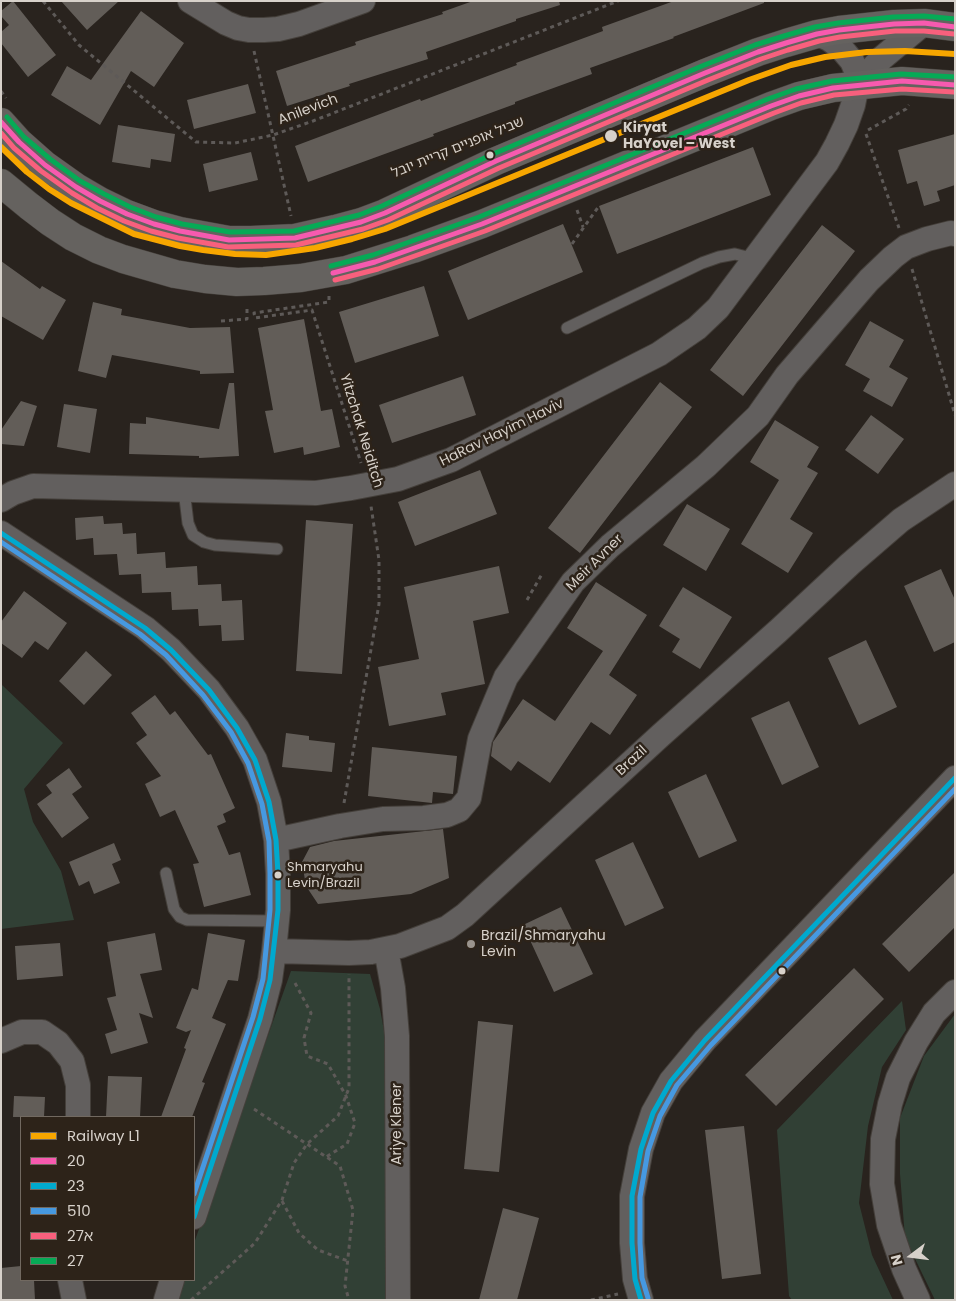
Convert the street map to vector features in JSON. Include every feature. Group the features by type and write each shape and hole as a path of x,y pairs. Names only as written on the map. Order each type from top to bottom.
{"main road":[{"path":"6,114 19,142 45,165 76,187 127,214 180,231 230,240 295,238 335,229 385,213 496,161 705,72 758,52 817,34 870,26 924,23 955,27"},
{"path":"1,183 50,222 73,237 123,259 175,274 205,279 246,282 301,278 346,270 413,249 482,224 771,106 811,93 833,88 902,81 955,85"}],"street":[{"path":"190,1 226,23 249,30 278,29 299,24 323,8 363,1"},
{"name":"HaRav Hayim Haviv","path":"857,85 882,58 924,23"},
{"name":"HaRav Hayim Haviv","path":"1,500 13,493 33,486 316,493 398,479 451,460 659,354 697,328 718,308 827,162 837,144 846,125 857,85 855,67 847,54 833,41 817,34"},
{"name":"Meir Avner","path":"276,840 382,819 424,818 447,815 459,810 469,798 480,739 506,676 573,582 610,546 706,466 758,416 787,375 869,280 906,247 927,239 951,233 955,234"},
{"name":"Brazil","path":"274,951 371,952 408,943 447,928 465,915 661,734 778,631 850,564 901,520 955,484"},
{"path":"1,533 145,628 171,650 209,690 237,728 255,760 269,802 276,840 278,874 277,920 270,980 260,1019 195,1214"},
{"path":"641,1300 635,1279 632,1243 632,1196 641,1150 653,1113 671,1081 705,1040 955,778"},
{"name":"Ariye Klener","path":"386,949 393,988 397,1036 398,1300"},
{"path":"918,1300 904,1269 889,1225 882,1184 883,1139 890,1104 898,1078 916,1042 934,1013 955,992"},
{"path":"1,1041 22,1032 42,1032 58,1043 72,1061 78,1084 78,1116"},
{"path":"70,1281 74,1300"},
{"path":"166,1300 172,1281"}],"lane":[{"path":"567,328 719,256 735,254 755,259"},
{"path":"184,490 188,523 193,535 204,542 215,545 277,550"},
{"path":"166,873 174,909 180,917 187,920 277,920"}],"path":[{"name":"Anilevich","path":"43,1 80,45 196,142 235,143 273,135 313,121 618,1"},
{"path":"249,30 293,224"},
{"path":"1,91 6,114"},
{"path":"865,131 906,110 911,102"},
{"path":"575,205 583,228"},
{"path":"572,244 599,206"},
{"name":"Yitzchak Neiditch","path":"328,292 329,302 254,313 255,318 312,310 368,485 379,560 379,604 340,826"},
{"path":"222,321 247,318 247,299"},
{"path":"527,600 542,574"},
{"path":"191,1300 255,1243 282,1200 294,1163 307,1144 338,1116 349,1088 349,953"},
{"path":"295,983 311,1013 304,1038 307,1056 328,1064 346,1096 355,1124 347,1144 326,1157"},
{"path":"234,1096 340,1166 353,1210 345,1286 349,1300"},
{"path":"282,1200 299,1233 318,1250 348,1261"},
{"path":"592,1300 614,1294"}],"green space":[{"path":"1,684 63,743 24,789 33,822 61,871 74,920 1,929"},
{"path":"291,971 370,974 380,1009 387,1047 387,1300 179,1300 183,1281 195,1281 195,1240"},
{"path":"902,1001 906,1030 882,1067 868,1126 859,1203 872,1255 893,1300 792,1300 789,1296 777,1130"},
{"path":"955,1014 955,1300 935,1300 905,1238 900,1174 900,1118 924,1056"}],"building":[{"path":"13,1 56,55 28,77 1,43 1,32 9,25 1,16 1,11"},
{"path":"61,1 119,1 87,30"},
{"path":"473,1 559,1 560,5 426,52 428,59 287,106 276,71 356,45 355,42 443,14 442,12"},
{"path":"674,1 764,1 764,3 590,68 592,74 433,134 434,136 308,182 295,146 517,65 516,63 603,31 602,27"},
{"path":"141,11 184,43 154,87 131,71 100,125 51,95 67,66 91,80"},
{"path":"248,84 256,113 194,129 187,100"},
{"path":"118,125 175,134 171,162 151,159 150,168 112,162"},
{"path":"955,134 955,185 937,191 940,201 924,206 917,181 907,184 898,150"},
{"path":"753,147 771,195 617,254 599,206"},
{"path":"251,152 258,180 209,192 203,164"},
{"path":"563,224 583,272 468,320 448,271"},
{"path":"822,225 855,251 743,396 710,370"},
{"path":"1,261 40,289 42,286 66,300 43,340 1,316"},
{"path":"424,286 439,336 355,363 339,312"},
{"path":"93,302 122,309 121,315 190,328 230,327 234,373 200,374 200,371 112,355 106,378 78,371"},
{"path":"304,319 321,411 332,409 340,447 304,455 303,447 274,453 265,411 273,410 258,328"},
{"path":"870,321 904,340 889,367 908,378 892,407 863,391 870,379 845,365"},
{"path":"463,376 476,415 392,443 379,405"},
{"path":"660,382 692,407 580,553 548,528"},
{"path":"229,383 234,383 239,456 199,458 199,456 129,454 130,423 146,424 146,417 219,429"},
{"path":"21,401 37,406 24,446 1,444 1,430"},
{"path":"64,404 97,409 90,453 57,447"},
{"path":"871,415 904,439 878,474 845,450"},
{"path":"775,420 819,447 807,467 818,473 790,519 813,533 788,573 741,544 779,480 750,462"},
{"path":"480,470 497,514 415,546 398,502"},
{"path":"687,504 730,529 706,571 663,545"},
{"path":"103,516 104,524 122,523 123,534 136,533 137,554 165,552 166,568 197,566 198,585 221,584 222,601 242,600 244,640 222,641 221,625 199,626 198,609 172,610 171,592 142,593 141,574 119,575 117,554 94,555 93,538 76,540 75,518"},
{"path":"306,520 353,524 342,674 296,671"},
{"path":"499,566 509,613 473,621 485,684 441,693 446,715 389,726 378,667 419,659 404,587"},
{"path":"941,569 955,600 955,642 934,652 904,586"},
{"path":"596,582 647,615 609,675 637,695 610,735 591,722 550,783 518,761 511,771 491,756 493,742 523,699 555,721 603,651 567,628"},
{"path":"683,587 732,617 700,669 672,652 680,639 659,626"},
{"path":"24,591 67,623 48,650 35,641 22,658 1,643 1,622"},
{"path":"866,640 897,707 859,725 828,658"},
{"path":"86,651 112,675 84,705 59,681"},
{"path":"155,695 170,715 175,711 208,755 211,754 235,808 223,814 226,822 217,826 229,855 240,852 251,895 204,907 193,864 199,863 175,810 160,817 145,784 161,776 136,743 147,735 131,713"},
{"path":"789,701 819,767 782,785 751,718"},
{"path":"286,733 309,736 309,740 335,743 332,772 282,767"},
{"path":"372,747 457,756 453,794 433,792 432,803 368,796"},
{"path":"69,768 82,787 72,794 89,818 62,838 37,804 52,793 46,785"},
{"path":"706,774 737,841 699,858 668,792"},
{"path":"443,829 449,878 411,894 318,904 306,886 302,862 310,847 334,841"},
{"path":"633,842 664,908 625,926 595,860"},
{"path":"114,843 121,860 112,864 120,883 94,894 89,881 79,886 69,862"},
{"path":"955,872 955,927 909,972 882,944"},
{"path":"561,907 593,974 554,992 523,925"},
{"path":"155,933 162,970 140,974 153,1018 139,1013 148,1043 111,1054 105,1034 117,1030 107,998 116,996 107,942"},
{"path":"208,933 245,940 238,981 228,980 212,1018 226,1024 202,1082 205,1083 192,1116 161,1116 191,1030 186,1032 176,1028 192,988 198,990"},
{"path":"60,943 63,976 17,980 15,946"},
{"path":"854,968 884,999 776,1106 745,1075"},
{"path":"478,1021 513,1025 499,1172 464,1169"},
{"path":"108,1076 142,1077 140,1116 106,1116"},
{"path":"14,1096 45,1097 44,1116 13,1117"},
{"path":"744,1126 761,1274 722,1279 705,1130"},
{"path":"503,1208 539,1218 517,1300 479,1300"},
{"path":"20,1266 20,1281 34,1281 35,1300 1,1300 1,1268"}],"rail line":[{"name":"L1","path":"1,147 27,172 49,189 71,203 134,234 203,250 266,255 315,248 385,229 749,80 791,65 825,57 867,52 905,51 955,54"}],"transit line":[{"name":"27","path":"7,117 24,137 80,181 130,207 182,224 230,232 294,231 359,215 382,206 493,154 755,45 815,27 838,23 893,17 924,16 955,19"},
{"name":"20","path":"1,122 19,142 45,165 76,187 127,214 180,231 229,240 295,238 361,222 385,213 496,161 705,73 786,43 839,30 894,24 924,23 955,27"},
{"name":"27א","path":"1,133 14,148 41,171 72,193 124,221 178,238 228,247 296,245 363,229 388,220 499,168 708,80 788,50 840,37 895,31 954,34"},
{"name":"27","path":"331,266 373,255 479,217 796,89 832,81 901,74 955,77"},
{"name":"20","path":"333,273 375,262 482,224 799,96 833,88 902,81 955,85"},
{"name":"27א","path":"335,280 378,269 485,231 801,103 834,95 902,89 954,92"},
{"name":"23","path":"1,533 145,628 171,650 209,690 237,728 255,760 269,802 276,840 278,874 278,910 270,980 260,1019 195,1214"},
{"name":"510","path":"1,542 140,634 166,655 203,695 231,732 248,763 262,804 269,841 270,874 270,910 263,979 253,1017 195,1191"},
{"name":"23","path":"641,1300 635,1279 632,1243 632,1196 641,1149 653,1113 671,1081 705,1040 955,778"},
{"name":"510","path":"648,1298 642,1278 640,1197 648,1151 660,1116 677,1085 711,1045 955,789"}],"place":[{"name":"Kiryat HaYovel – West","path":"611,136"},
{"name":"Shmaryahu Levin/Brazil","path":"278,875"},
{"name":"Brazil/Shmaryahu Levin","path":"471,944"}]}
